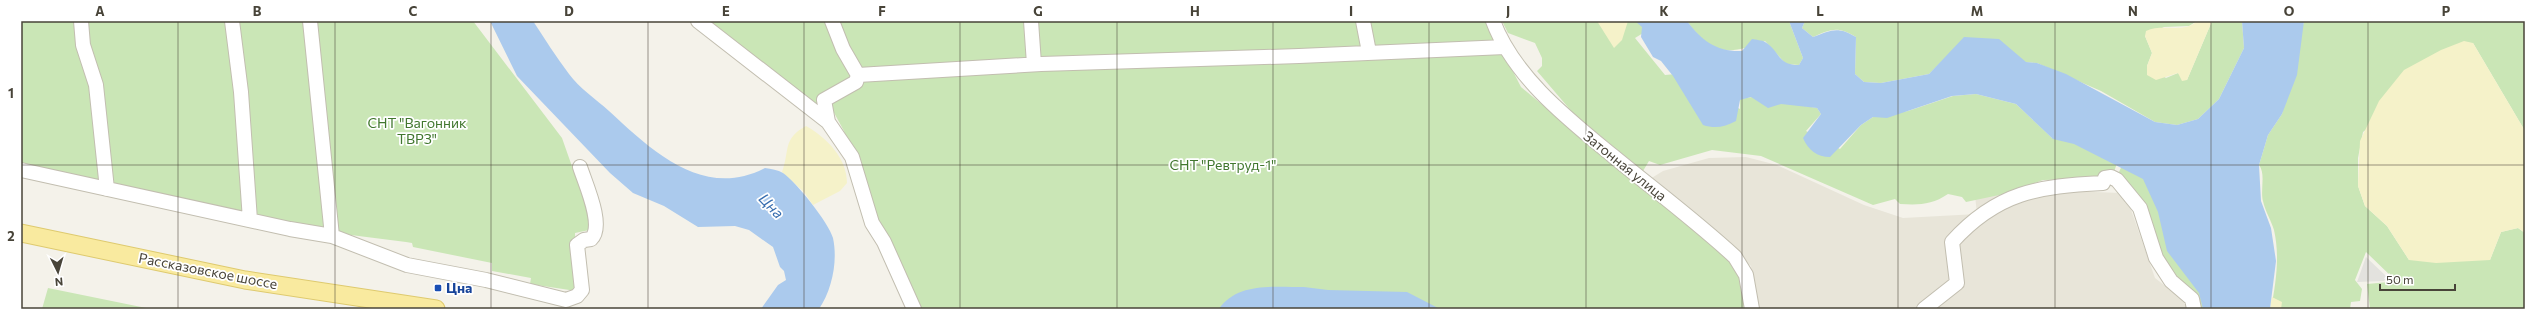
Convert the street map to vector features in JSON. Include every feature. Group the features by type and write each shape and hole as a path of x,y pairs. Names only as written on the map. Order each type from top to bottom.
{"main road":[{"name":"Рассказовское шоссе","path":"21,233 245,280 405,306"},
{"name":"Рассказовское шоссе","path":"21,244 257,292 436,309"}],"street":[{"path":"81,21 83,45 96,85 106,189"},
{"path":"232,21 241,92 250,220"},
{"path":"310,21 332,236"},
{"path":"698,21 828,122 852,157 872,223 888,248 914,309"},
{"path":"828,122 824,100 856,82 858,75 843,49 832,21"},
{"path":"1031,21 1034,64"},
{"path":"1363,21 1369,52"},
{"name":"Затонная улица","path":"1493,21 1505,47 1541,91 1564,114 1734,256 1746,274 1752,309"},
{"path":"858,75 1034,64 1299,56 1505,47"},
{"path":"21,170 250,220 332,236 407,265 486,280 566,300 577,296 582,290 577,245 584,240 591,239 597,228 594,211 580,167"},
{"path":"1924,309 1957,283 1952,242 1968,224 1996,204 2024,192 2065,185 2104,183 2105,178 2111,177 2125,189 2140,208 2156,258 2171,281 2192,299 2194,309"}],"shaded area":[{"path":"1746,157 1777,165 1864,205 1903,218 1977,214 1974,186 2028,181 2067,191 2121,193 2129,204 2155,278 2182,299 2188,309 1758,309 1751,266 1650,179 1663,171 1709,158"},
{"path":"2366,257 2387,277 2384,281 2357,282"}],"green space":[{"name":"СНТ \"Вагонник ТВРЗ\"","path":"21,21 473,21 562,138 594,229 575,233 576,291 530,284 531,278 492,271 492,263 413,247 412,243 335,233 21,164"},
{"name":"СНТ \"Ревтруд-1\"","path":"700,21 1487,21 1521,87 1732,262 1738,273 1747,309 913,309 872,223 844,131 826,98 808,108"},
{"path":"1502,21 1646,21 1648,30 1635,38 1665,75 1676,74 1740,109 1740,99 1752,97 1817,108 1821,114 1806,131 1840,149 1861,125 1873,117 1908,111 1953,96 1976,94 2016,104 2052,138 2054,135 2118,160 2114,172 2094,179 2043,180 2004,194 1966,202 1962,197 1948,194 1942,198 1925,204 1900,204 1895,199 1873,205 1761,156 1712,150 1660,165 1649,161 1643,171 1573,113 1537,71 1542,66 1542,58 1535,43 1508,33"},
{"path":"1687,21 1789,21 1803,58 1799,65 1786,64 1765,41 1741,49 1722,49 1704,41"},
{"path":"1805,21 2197,21 2189,26 2164,27 2145,36 2152,53 2147,66 2166,78 2178,73 2187,80 2212,21 2242,21 2244,48 2219,99 2198,119 2177,125 2155,122 2101,91 2037,63 1946,57 1929,74 1881,83 1864,82 1855,74 1856,37 1844,31 1834,30 1813,37 1802,28"},
{"path":"2304,21 2525,21 2525,131 2473,43 2363,132 2358,158 2358,186 2365,206 2387,226 2409,260 2490,260 2501,232 2518,228 2525,233 2525,309 2370,309 2367,284 2400,281 2394,279 2366,252 2355,280 2362,289 2360,301 2351,302 2350,309 2271,309 2276,279 2277,250 2274,230 2262,197 2263,177 2259,165 2268,135 2282,114"},
{"path":"2125,159 2140,159 2207,309 2197,309 2173,278 2119,172"},
{"path":"48,288 151,309 42,309"}],"sand":[{"path":"1597,21 1628,21 1622,40 1614,48"},
{"path":"2197,21 2212,21 2187,80 2182,81 2178,73 2156,80 2147,75 2147,66 2152,53 2145,36 2146,31 2159,28 2186,27"},
{"path":"2464,41 2473,43 2525,131 2525,233 2518,228 2501,232 2490,260 2436,263 2409,260 2387,226 2365,206 2358,186 2360,141 2379,101 2404,70 2441,50"},
{"path":"806,126 821,136 840,157 844,165 847,183 840,191 813,205 804,192 782,172 790,141 798,131"},
{"path":"2272,297 2282,302 2281,309 2270,309"}],"water":[{"name":"Цна","path":"490,21 533,21 569,74 578,84 643,141 661,155 680,166 700,175 721,178 743,176 765,168 779,171 789,178 819,213 833,238 835,256 833,275 824,301 819,309 761,309 778,285 786,280 784,271 780,267 773,247 749,230 735,226 698,227 664,206 633,193 610,173 517,76"},
{"path":"1635,21 1687,21 1704,40 1725,50 1742,51 1752,39 1762,41 1770,46 1787,63 1799,65 1803,58 1789,21 1805,21 1802,28 1813,37 1825,32 1839,30 1856,37 1855,74 1864,82 1881,83 1929,74 1964,37 1999,39 2026,62 2037,63 2066,74 2155,122 2177,125 2198,119 2219,99 2244,48 2242,21 2304,21 2297,75 2282,114 2268,135 2259,165 2261,201 2271,228 2276,261 2270,309 2203,309 2199,293 2167,251 2158,212 2143,179 2074,144 2053,139 2016,104 1976,94 1952,96 1887,118 1873,117 1861,125 1830,157 1825,157 1810,149 1803,138 1821,114 1817,108 1781,104 1768,108 1751,97 1740,100 1736,121 1720,127 1703,125 1673,76 1661,61 1653,57 1641,37 1642,27"},
{"path":"1269,287 1304,287 1328,290 1407,292 1440,309 1219,309 1227,300 1246,290"}],"place":[{"name":"Цна","path":"438,288"}]}
